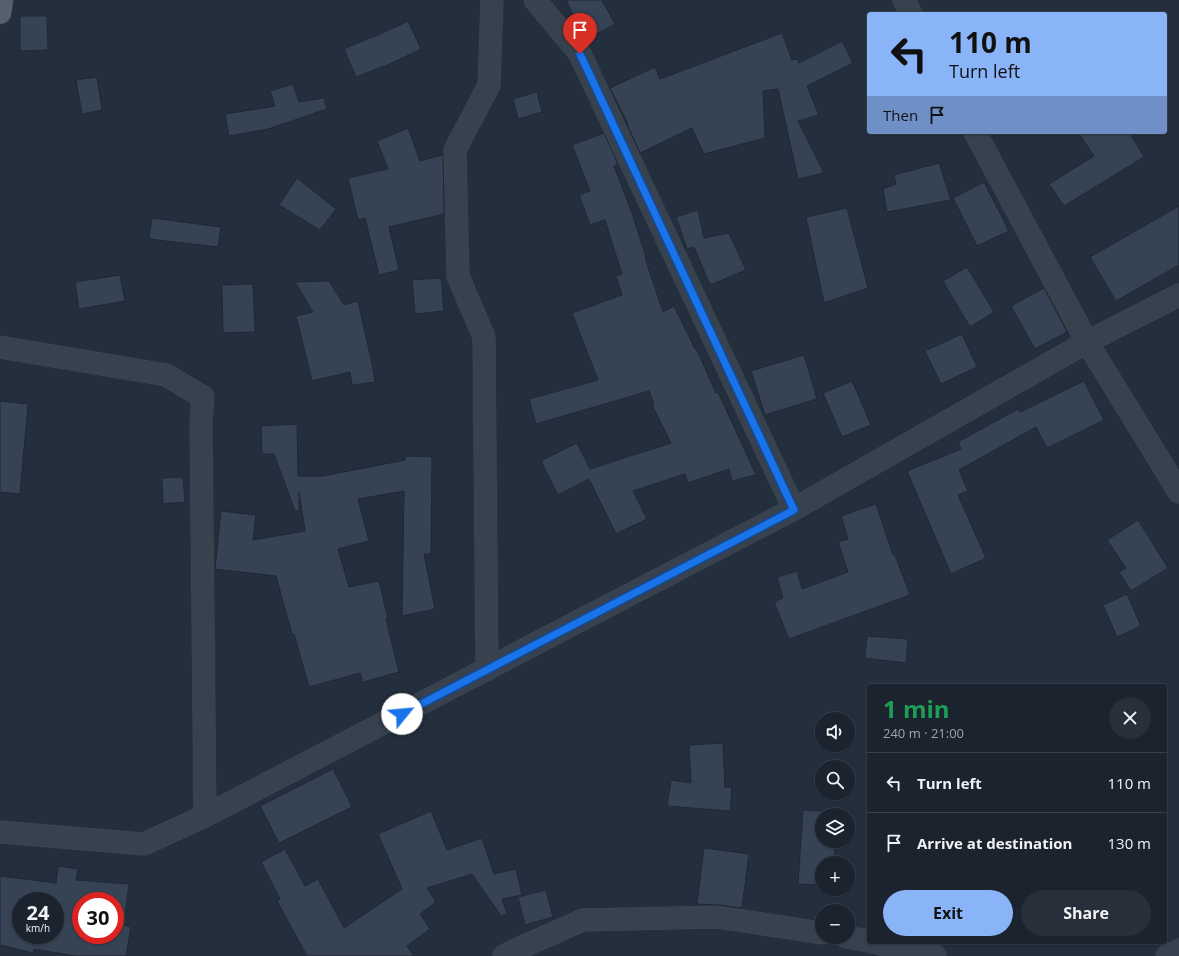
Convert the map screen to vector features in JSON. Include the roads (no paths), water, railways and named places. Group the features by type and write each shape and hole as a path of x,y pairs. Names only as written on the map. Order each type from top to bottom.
{"main road":[{"path":"0,13 2,0"}],"street":[{"path":"486,670 484,337 458,276 455,150 489,85 492,0"},
{"path":"535,0 580,54 794,510"},
{"path":"904,0 910,12"},
{"path":"976,134 1088,342 1179,492"},
{"path":"0,832 144,844 205,816 794,510 1088,342 1179,295"},
{"path":"0,347 166,375 203,397 205,816"},
{"path":"504,956 583,920 717,917 815,932"},
{"path":"855,939 867,941"},
{"path":"879,944 935,956"},
{"path":"1167,956 1179,950"}]}
